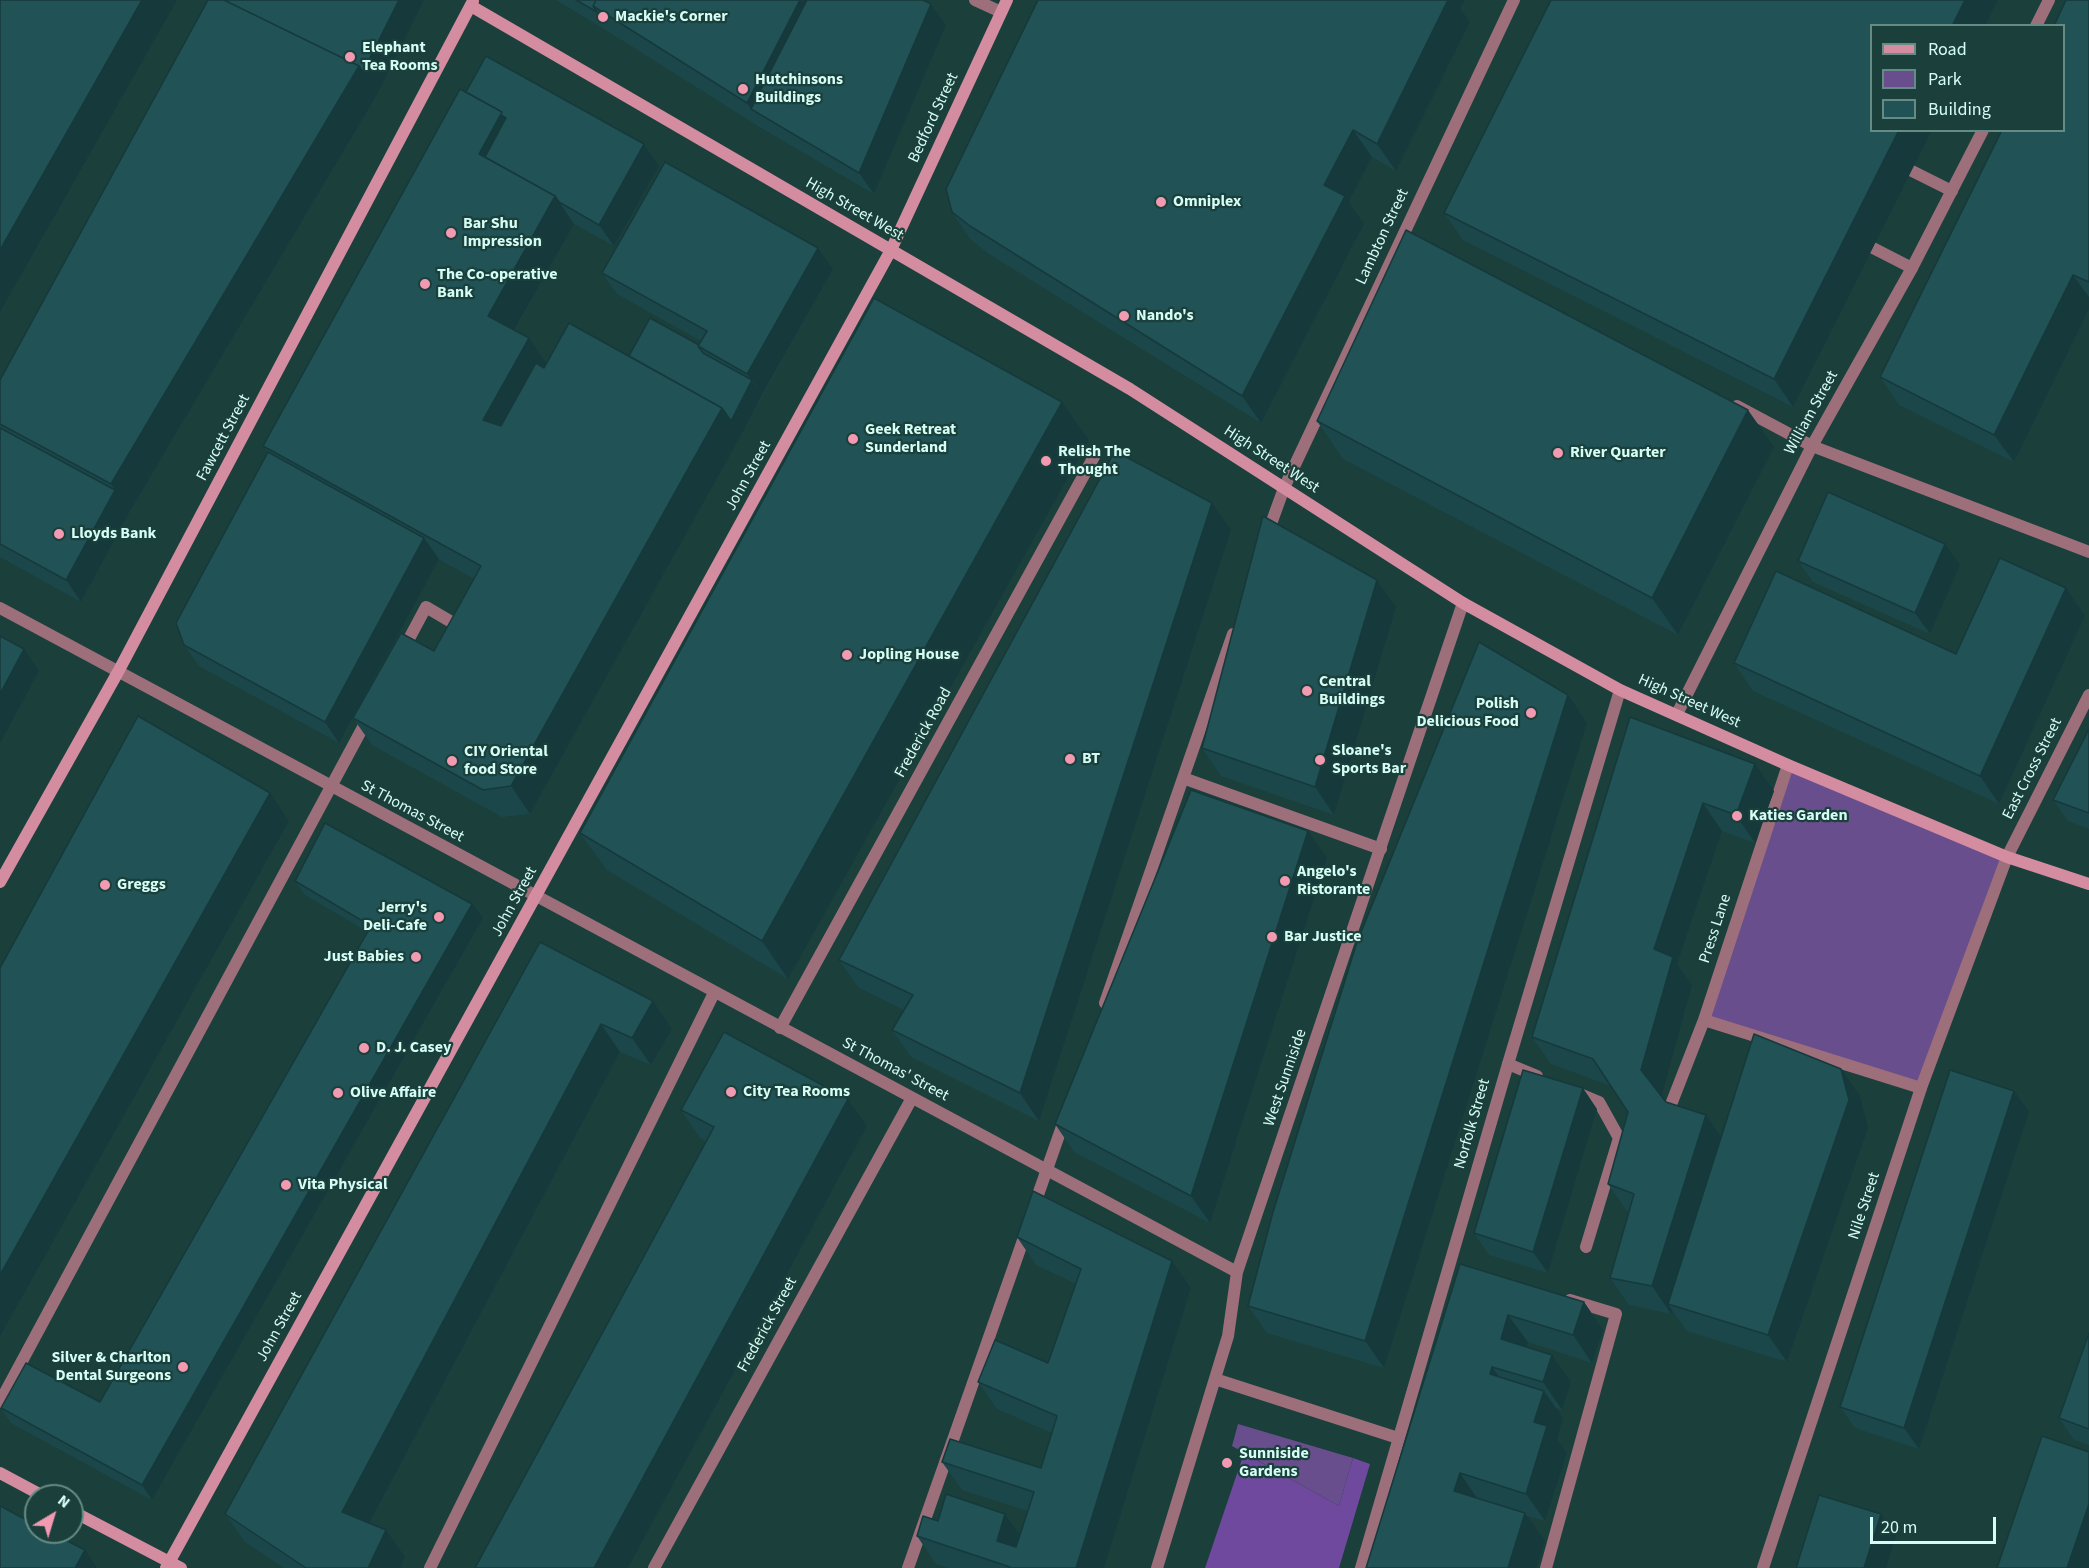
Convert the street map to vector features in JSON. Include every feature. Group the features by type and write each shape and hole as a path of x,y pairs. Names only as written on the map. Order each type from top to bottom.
{"street":[{"path":"975,0 1001,12"},
{"name":"Bedford Street","path":"891,250 1007,0"},
{"name":"Lambton Street","path":"1264,544 1284,488 1410,233 1514,0"},
{"path":"2037,24 2049,0"},
{"name":"High Street West","path":"471,2 1130,389 1463,603 1620,690 1788,765 2007,857 2089,884"},
{"name":"Fawcett Street","path":"0,882 118,672 471,2"},
{"name":"William Street","path":"1677,714 1812,446 1912,268 1982,132"},
{"path":"1911,171 1952,191"},
{"path":"1873,248 1912,268"},
{"name":"John Street","path":"168,1565 891,250"},
{"path":"1728,402 1812,446 2089,552"},
{"name":"Frederick Road","path":"780,1028 1096,453"},
{"name":"West Sunniside","path":"1157,1568 1228,1336 1238,1272 1463,603"},
{"path":"399,660 426,607 460,627"},
{"name":"St Thomas Street","path":"0,608 536,898"},
{"path":"1101,1014 1237,622"},
{"name":"Norfolk Street","path":"1361,1568 1398,1438 1455,1266 1508,1064 1620,690"},
{"name":"East Cross Street","path":"2007,857 2089,695"},
{"path":"0,1402 376,702"},
{"name":"Press Lane","path":"1672,1102 1704,1020 1788,765"},
{"path":"1183,778 1381,849"},
{"name":"Nile Street","path":"1763,1568 1922,1088 2007,857"},
{"name":"St Thomas' Street","path":"536,898 1238,1272"},
{"path":"430,1568 714,993"},
{"path":"1704,1020 1922,1088"},
{"path":"1508,1064 1599,1102 1619,1138 1586,1247"},
{"name":"Frederick Street","path":"654,1568 912,1098"},
{"path":"908,1568 1070,1103"},
{"path":"1546,1568 1616,1314 1560,1298"},
{"path":"1215,1379 1398,1438"},
{"path":"0,1473 24,1486"},
{"path":"84,1518 168,1565 182,1568"}],"green space":[{"path":"1788,765 2007,857 1921,1088 1704,1020"},
{"path":"1238,1424 1353,1458 1339,1506 1232,1446"}],"shaded area":[{"path":"1244,1453 1339,1506 1353,1458 1370,1464 1339,1568 1205,1568"}],"building":[{"path":"0,0 142,0 0,250"},
{"path":"208,0 224,0 359,66 111,484 0,424 0,380"},
{"path":"224,0 399,0 363,72 359,66"},
{"path":"576,0 596,0 593,6 597,12"},
{"name":"Hutchinsons Buildings","path":"596,0 800,0 747,103 593,6"},
{"path":"807,0 923,0 931,4 859,173 751,109"},
{"name":"Omniplex","path":"1038,0 1448,0 1377,144 1353,130 1324,185 1345,196 1242,396 970,226 952,212 946,189"},
{"path":"1551,0 1965,0 1953,24 1870,24 1870,132 1898,132 1774,379 1444,213"},
{"path":"2066,0 2089,0 2089,282 2073,275 1994,435 1880,377 2001,132 2065,132 2065,24 2055,24"},
{"path":"486,56 644,144 599,225 559,202 555,196 485,157 506,118 501,115 502,112 466,92"},
{"path":"460,89 502,112 479,154 555,196 488,316 529,338 483,420 501,426 536,363 544,368 569,323 722,408 511,786 483,790 353,718 401,633 434,651 481,566 263,446"},
{"path":"665,162 818,248 747,374 698,346 707,331 602,273"},
{"name":"River Quarter","path":"1406,230 1748,410 1652,598 1317,421"},
{"name":"Jopling House","path":"874,298 1062,402 762,941 580,833"},
{"path":"650,318 699,345 703,353 752,380 731,421 722,408 629,356"},
{"name":"Lloyds Bank","path":"0,428 115,490 66,580 0,544"},
{"name":"BT","path":"1115,451 1212,503 1020,1093 892,1030 913,995 839,960"},
{"path":"268,452 424,538 325,722 184,645 176,623"},
{"path":"1828,492 1945,544 1915,613 1798,561"},
{"name":"Central Buildings","path":"1263,516 1377,580 1315,787 1202,748"},
{"path":"2000,558 2066,588 1980,776 1734,663 1776,571 1956,654"},
{"path":"0,636 24,649 0,694"},
{"path":"1479,642 1568,695 1365,1341 1248,1306 1273,1212 1357,942"},
{"path":"138,716 270,793 0,1275 0,968"},
{"path":"1630,717 1755,764 1736,815 1703,803 1654,949 1673,957 1641,1070 1666,1102 1706,1115 1652,1286 1610,1278 1634,1194 1608,1184 1628,1112 1593,1059 1532,1037"},
{"path":"2089,729 2089,813 2053,800"},
{"path":"1191,790 1308,831 1191,1196 1055,1124"},
{"path":"325,823 472,904 142,1485 1,1408 26,1363 100,1402 371,926 295,881"},
{"path":"540,942 653,1001 632,1038 601,1024 342,1512 386,1530 368,1568 306,1568 225,1514"},
{"path":"724,1032 848,1099 594,1568 475,1568 714,1127 681,1110"},
{"path":"1754,1034 1841,1069 1849,1100 1768,1335 1668,1304"},
{"path":"1523,1070 1583,1088 1533,1252 1474,1233"},
{"path":"1950,1070 2014,1091 1904,1428 1840,1407"},
{"path":"1033,1191 1172,1261 1076,1568 1009,1568 917,1536 923,1516 938,1521 946,1494 1005,1514 997,1541 1016,1547 1034,1492 942,1462 950,1439 1041,1468 1057,1416 978,1382 995,1340 1048,1363 1081,1269 1017,1237"},
{"path":"1460,1264 1584,1302 1573,1335 1508,1315 1501,1339 1552,1355 1543,1382 1492,1367 1490,1374 1544,1391 1534,1422 1547,1426 1526,1494 1460,1473 1454,1491 1525,1513 1508,1568 1366,1568"},
{"path":"2089,1333 2089,1429 2059,1418"},
{"path":"2042,1436 2089,1452 2089,1504 2067,1568 1997,1568"},
{"path":"1819,1495 1881,1514 1864,1568 1796,1568"},
{"path":"0,1506 24,1519 24,1544 73,1544 85,1550 75,1568 0,1568"}],"place":[{"name":"Mackie's Corner","path":"603,17"},
{"name":"Elephant Tea Rooms","path":"350,57"},
{"name":"Hutchinsons Buildings","path":"743,89"},
{"name":"Omniplex","path":"1161,202"},
{"name":"Bar Shu Impression","path":"451,233"},
{"name":"The Co-operative Bank","path":"425,284"},
{"name":"Nando's","path":"1124,316"},
{"name":"Geek Retreat Sunderland","path":"853,439"},
{"name":"River Quarter","path":"1558,453"},
{"name":"Relish The Thought","path":"1046,461"},
{"name":"Lloyds Bank","path":"59,534"},
{"name":"Jopling House","path":"847,655"},
{"name":"Central Buildings","path":"1307,691"},
{"name":"Polish Delicious Food","path":"1531,713"},
{"name":"BT","path":"1070,759"},
{"name":"Sloane's Sports Bar","path":"1320,760"},
{"name":"CIY Oriental food Store","path":"452,761"},
{"name":"Katies Garden","path":"1737,816"},
{"name":"Angelo's Ristorante","path":"1285,881"},
{"name":"Greggs","path":"105,885"},
{"name":"Jerry's Deli-Cafe","path":"439,917"},
{"name":"Bar Justice","path":"1272,937"},
{"name":"Just Babies","path":"416,957"},
{"name":"D. J. Casey","path":"364,1048"},
{"name":"City Tea Rooms","path":"731,1092"},
{"name":"Olive Affaire","path":"338,1093"},
{"name":"Vita Physical","path":"286,1185"},
{"name":"Silver & Charlton Dental Surgeons","path":"183,1367"},
{"name":"Sunniside Gardens","path":"1227,1463"}]}
